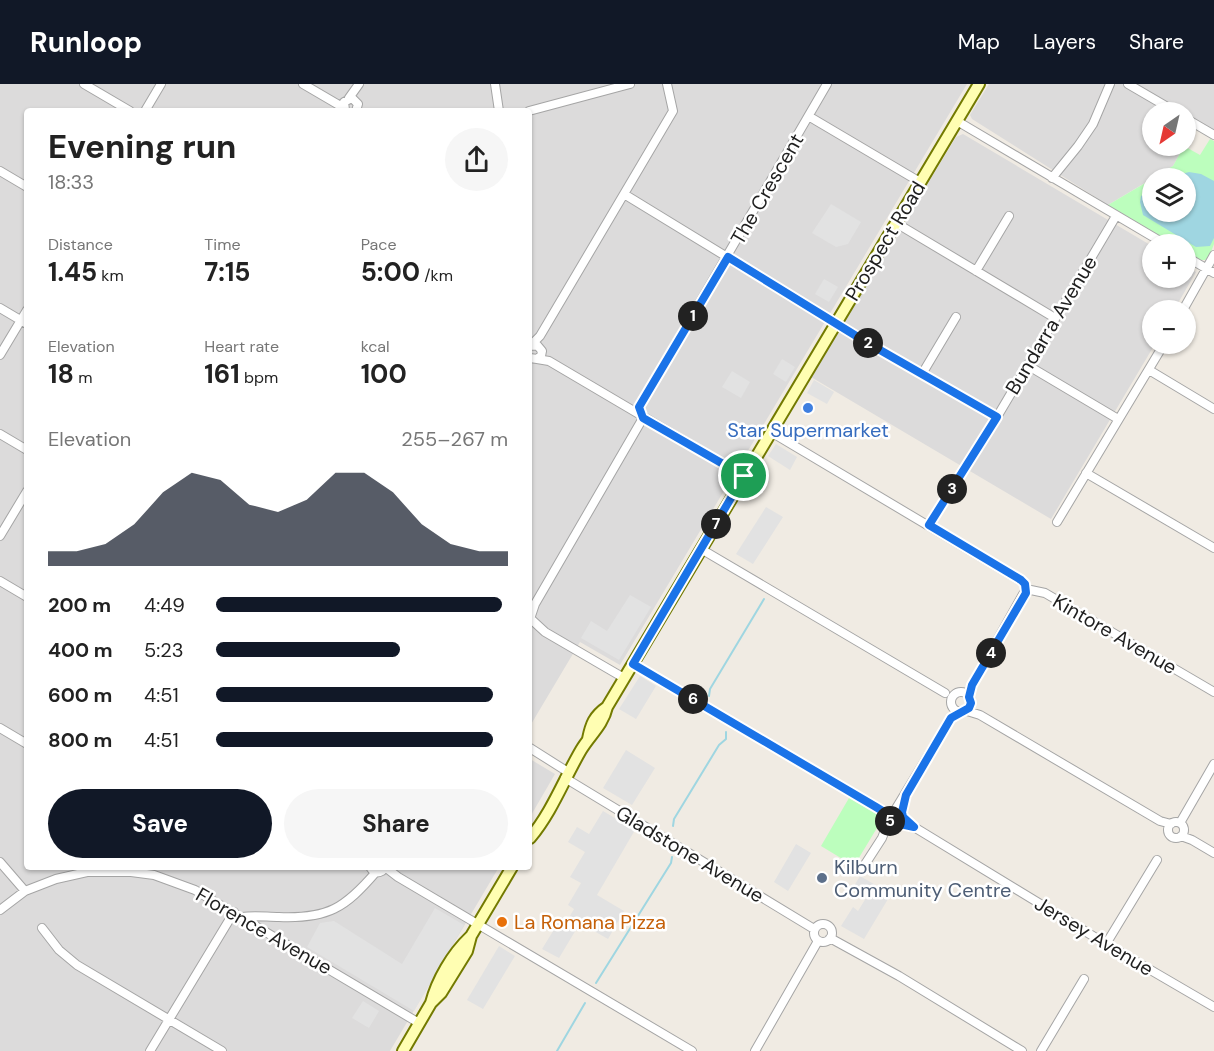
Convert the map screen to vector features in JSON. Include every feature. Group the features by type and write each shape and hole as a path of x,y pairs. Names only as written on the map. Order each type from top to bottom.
{"main road":[{"name":"Prospect Road","path":"532,835 556,799 588,739 598,729 605,717 607,707 624,678 979,84"},
{"path":"403,1051 467,951 471,936 510,870"}],"street":[{"path":"84,84 125,108"},
{"path":"147,108 161,84"},
{"path":"303,84 331,100 358,108 358,85"},
{"path":"495,84 499,108"},
{"path":"532,110 630,84"},
{"path":"532,344 540,336 673,111 667,84"},
{"name":"The Crescent","path":"643,418 639,407 810,117 827,84"},
{"path":"1052,178 1093,124 1110,84"},
{"path":"1128,84 1159,102"},
{"path":"346,104 358,85"},
{"path":"810,117 920,182"},
{"path":"957,121 1148,234"},
{"path":"1196,125 1214,135"},
{"path":"1197,139 1203,129"},
{"path":"0,171 24,185"},
{"path":"624,194 836,323 997,417"},
{"path":"976,271 1009,216"},
{"name":"Bundarra Avenue","path":"929,525 997,417 1116,216"},
{"path":"896,223 1055,318"},
{"path":"1190,300 1210,271 1214,255"},
{"path":"1196,263 1210,271"},
{"path":"0,308 24,322 0,355"},
{"path":"922,374 956,317"},
{"path":"532,361 541,356 540,336"},
{"path":"532,346 537,345 542,349 549,361 744,476"},
{"path":"1057,522 1158,354"},
{"path":"532,361 549,361"},
{"path":"1027,365 1118,419"},
{"path":"1149,370 1214,409"},
{"path":"532,614 643,418"},
{"name":"Kintore Avenue","path":"771,432 1021,580 1026,589 1045,593 1214,692"},
{"path":"0,434 24,448"},
{"path":"1086,473 1214,548"},
{"path":"0,536 24,496"},
{"path":"701,549 1214,853"},
{"path":"0,581 24,595"},
{"path":"862,868 896,817 906,795 1026,589"},
{"path":"532,617 545,632 624,678"},
{"name":"Jersey Avenue","path":"633,664 914,827 1106,944 1214,1006"},
{"path":"1,730 24,742"},
{"name":"Gladstone Avenue","path":"532,749 567,775 814,929"},
{"path":"1177,829 1214,764"},
{"path":"1106,944 1157,860"},
{"path":"0,862 25,891"},
{"name":"Florence Avenue","path":"0,910 25,891 56,879 87,872 116,870"},
{"name":"Florence Avenue","path":"135,870 195,890 419,1023"},
{"path":"242,917 252,915 281,917 323,913 338,908 357,895 377,870"},
{"path":"380,870 398,877 692,1051"},
{"path":"150,1051 234,912"},
{"path":"819,925 828,926 831,931 830,938 826,942 818,941 814,936 814,929 819,925"},
{"path":"42,928 60,950 77,965 222,1051"},
{"path":"830,938 899,976 1022,1051"},
{"path":"755,1051 818,941"},
{"path":"1041,1051 1084,979"}],"shaded area":[{"path":"0,84 967,84 620,665 580,642 532,723 532,108 24,108 24,870 497,870 390,1051 0,1051"},
{"path":"989,84 1214,84 1214,130 1198,121 1196,125 1196,102 1142,102 1142,156 1178,156 1170,168 1142,168 1142,185 1108,205 972,119 970,115"},
{"path":"963,134 1142,240 1142,288 1187,288 1180,300 1142,300 1142,354 1149,354 1051,519 811,377 956,137"},
{"path":"831,204 861,222 848,244 836,247 812,233"},
{"path":"824,279 838,287 829,302 815,294"},
{"path":"782,359 795,367 786,382 773,374"},
{"path":"732,371 750,382 741,398 722,387"},
{"path":"814,380 834,392 827,404 807,393"},
{"path":"776,444 797,457 790,470 768,456"},
{"path":"766,507 783,517 753,564 736,554"},
{"path":"630,595 651,607 619,660 581,638 591,621 607,631"},
{"path":"640,676 656,686 636,719 619,709"},
{"path":"626,750 655,768 632,805 603,788"},
{"path":"532,760 555,774 532,814"},
{"path":"603,811 635,830 597,895 624,911 608,939 580,923 559,958 542,949 558,923 564,926 574,909 568,905 581,883 570,877 585,852 568,842 577,827 589,834"},
{"path":"796,844 811,853 788,891 774,882"},
{"path":"860,876 891,894 864,939 841,926 853,907 858,911 866,898 856,891 858,888 854,886"},
{"path":"435,908 464,925 414,1011 307,947 320,923 334,921 402,964"},
{"path":"499,946 515,956 483,1009 467,1000"},
{"path":"363,1001 379,1011 369,1028 352,1018"}],"green space":[{"path":"1210,139 1214,141 1214,244 1209,257 1205,260 1196,258 1196,234 1157,234 1108,205 1142,185 1142,222 1196,222 1196,168 1170,168 1178,156 1196,156 1196,153 1200,155"},
{"path":"849,798 883,818 854,866 821,846"}],"water":[{"path":"1196,173 1214,181 1214,238 1210,246 1196,247 1196,234 1174,234 1155,222 1196,222"}],"waterway":[{"path":"709,696 710,689 764,599"},
{"path":"673,826 674,819 719,745 726,739 726,732"},
{"path":"596,983 671,863 672,857"},
{"path":"557,1051 585,1003"}],"place":[{"name":"Star Supermarket","path":"808,408"},
{"name":"Kilburn Community Centre","path":"822,878"},
{"name":"La Romana Pizza","path":"502,922"}],"route":[{"path":"728,257 866,342 997,417 929,525 1021,580 1025,584 1026,593 972,685 969,708 951,718 906,795 903,817 914,827 891,822 889,815 876,807 633,664 744,476 643,418 639,407 728,257"}]}
